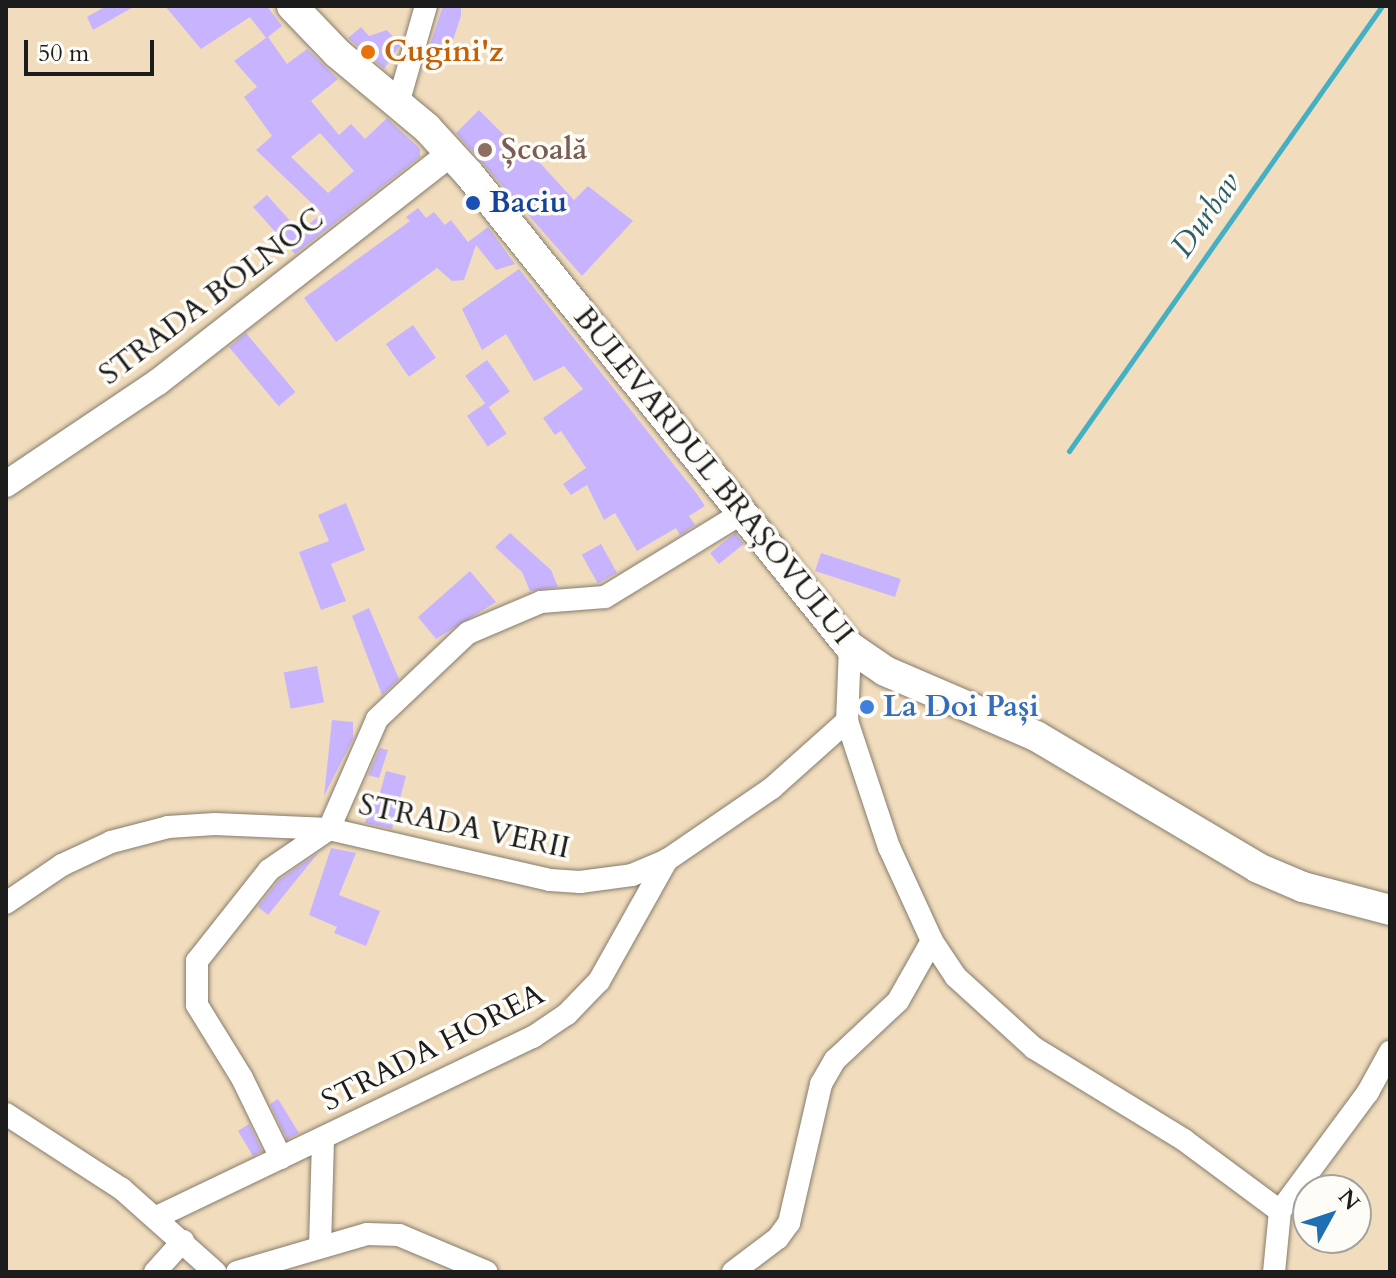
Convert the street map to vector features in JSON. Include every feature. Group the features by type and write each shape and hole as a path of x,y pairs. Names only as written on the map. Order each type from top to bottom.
{"main road":[{"name":"BULEVARDUL BRAȘOVULUI","path":"292,6 451,153 850,647 885,671 1036,736 1258,868 1303,887 1390,910"}],"street":[{"path":"398,104 426,6"},
{"name":"STRADA BOLNOC","path":"6,484 170,373 451,153"},
{"path":"6,903 62,865 111,842 168,827 329,829 377,719 468,633 541,602 605,597 742,513"},
{"path":"850,647 847,721 889,847 932,941 956,977 1034,1048 1184,1140 1280,1211"},
{"name":"STRADA VERII","path":"281,1158 242,1078 197,1005 193,976 197,961 269,870 329,829 550,880 605,880 667,860 772,788 847,721"},
{"name":"STRADA HOREA","path":"159,1216 533,1037 567,1014 599,981 667,860"},
{"path":"733,1272 778,1238 789,1223 821,1084 835,1060 898,1001 932,941"},
{"path":"1274,1272 1280,1211 1368,1092 1390,1052"},
{"path":"6,1114 159,1216 215,1272"},
{"path":"320,1247 323,1138"},
{"path":"237,1272 367,1234 399,1235 487,1272"},
{"path":"155,1272 183,1241"}],"building":[{"path":"106,6 135,6 93,30 87,17"},
{"path":"165,6 267,6 282,26 268,37 287,64 307,49 338,79 311,101 339,135 351,124 365,139 387,118 420,149 420,157 295,254 253,207 267,195 300,232 322,213 256,150 272,136 244,97 257,87 234,61 266,38 250,17 201,49","holes":["320,133 354,171 328,193 291,157"]},
{"path":"443,6 461,6 461,16 449,52 443,50 441,58 427,54"},
{"path":"361,27 369,36 387,30 400,45 384,69 348,38"},
{"path":"479,110 525,156 530,152 574,200 588,186 633,221 582,276 456,133"},
{"path":"418,208 426,218 434,212 445,225 451,220 468,242 488,227 515,264 496,270 476,245 464,280 452,281 437,268 336,342 304,298 410,221 406,217"},
{"path":"519,269 705,506 689,516 695,525 680,535 676,528 637,551 615,513 604,520 587,485 571,495 563,484 586,468 561,431 555,435 543,418 583,389 564,366 534,381 506,334 482,350 462,309"},
{"path":"413,325 436,358 409,377 386,344"},
{"path":"246,333 295,392 279,406 229,347"},
{"path":"487,360 510,392 488,407 465,376"},
{"path":"486,403 507,434 488,447 467,416"},
{"path":"346,503 365,550 331,564 346,601 321,610 299,552 329,541 318,515"},
{"path":"510,533 551,570 558,587 530,591 522,572 495,547"},
{"path":"735,533 744,544 719,564 710,553"},
{"path":"601,544 617,573 598,584 582,555"},
{"path":"821,553 901,579 895,597 815,571"},
{"path":"470,571 496,602 436,639 418,617"},
{"path":"369,608 399,679 382,695 352,616"},
{"path":"317,666 324,702 291,709 284,672"},
{"path":"332,720 353,722 353,739 324,796"},
{"path":"380,748 388,750 379,778 368,775"},
{"path":"386,771 406,776 392,829 365,823 371,803 377,804"},
{"path":"331,848 356,853 339,895 380,911 366,946 334,933 337,927 309,915"},
{"path":"318,853 268,915 258,907 279,880"},
{"path":"278,1099 299,1133 287,1139 270,1104"},
{"path":"249,1124 262,1151 253,1156 238,1131"}],"waterway":[{"name":"Durbav","path":"1069,451 1382,6"}],"place":[{"name":"Cugini'z","path":"368,52"},
{"name":"Școală","path":"485,150"},
{"name":"Baciu","path":"473,203"},
{"name":"La Doi Pași","path":"867,707"}]}
